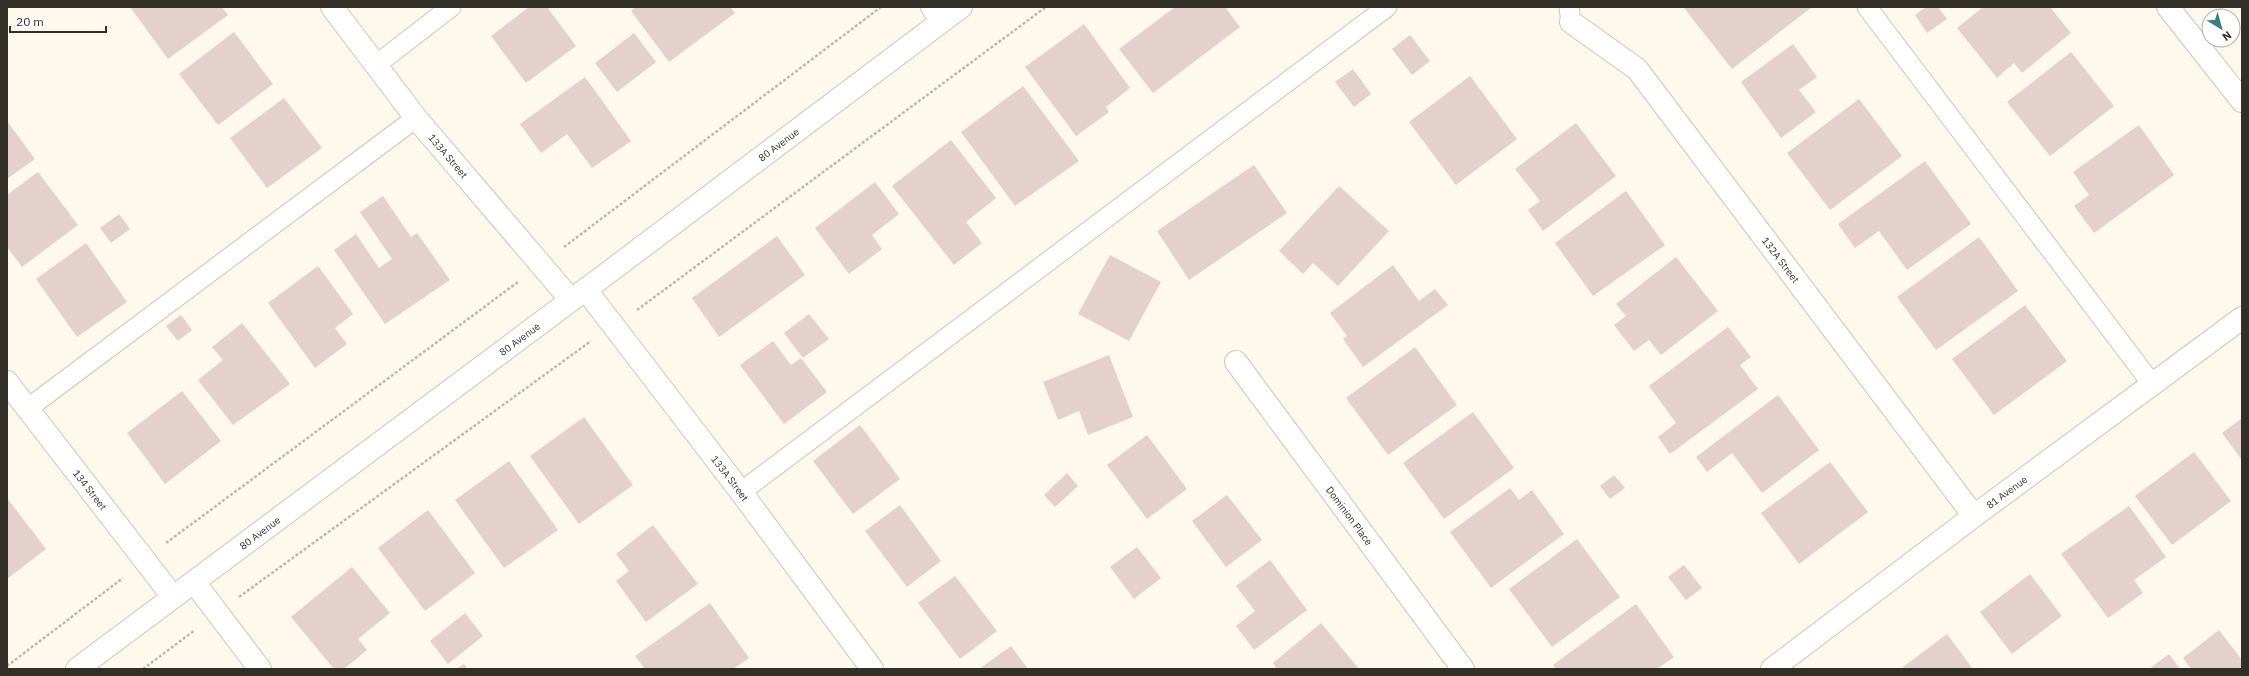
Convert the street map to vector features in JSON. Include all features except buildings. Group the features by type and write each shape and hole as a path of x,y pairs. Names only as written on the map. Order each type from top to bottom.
{"street":[{"name":"133A Street","path":"332,7 416,118 578,295 740,492 872,669"},
{"name":"80 Avenue","path":"77,669 578,295 937,14 961,7"},
{"path":"2168,7 2242,101"},
{"name":"132A Street","path":"1570,14 1637,69 1974,516"},
{"name":"81 Avenue","path":"1772,669 1974,516 2242,318"},
{"name":"Dominion Place","path":"1236,362 1463,669"},
{"name":"134 Street","path":"7,382 173,597"},
{"path":"194,582 260,669"}],"lane":[{"path":"376,65 451,7"},
{"path":"740,492 1388,7"},
{"path":"1867,7 2152,384"},
{"path":"27,409 416,118"}],"path":[{"path":"566,245 881,7"},
{"path":"646,304 1046,7"},
{"path":"174,537 521,280"},
{"path":"244,593 582,347"},
{"path":"7,666 120,580"},
{"path":"143,669 190,633"}]}
